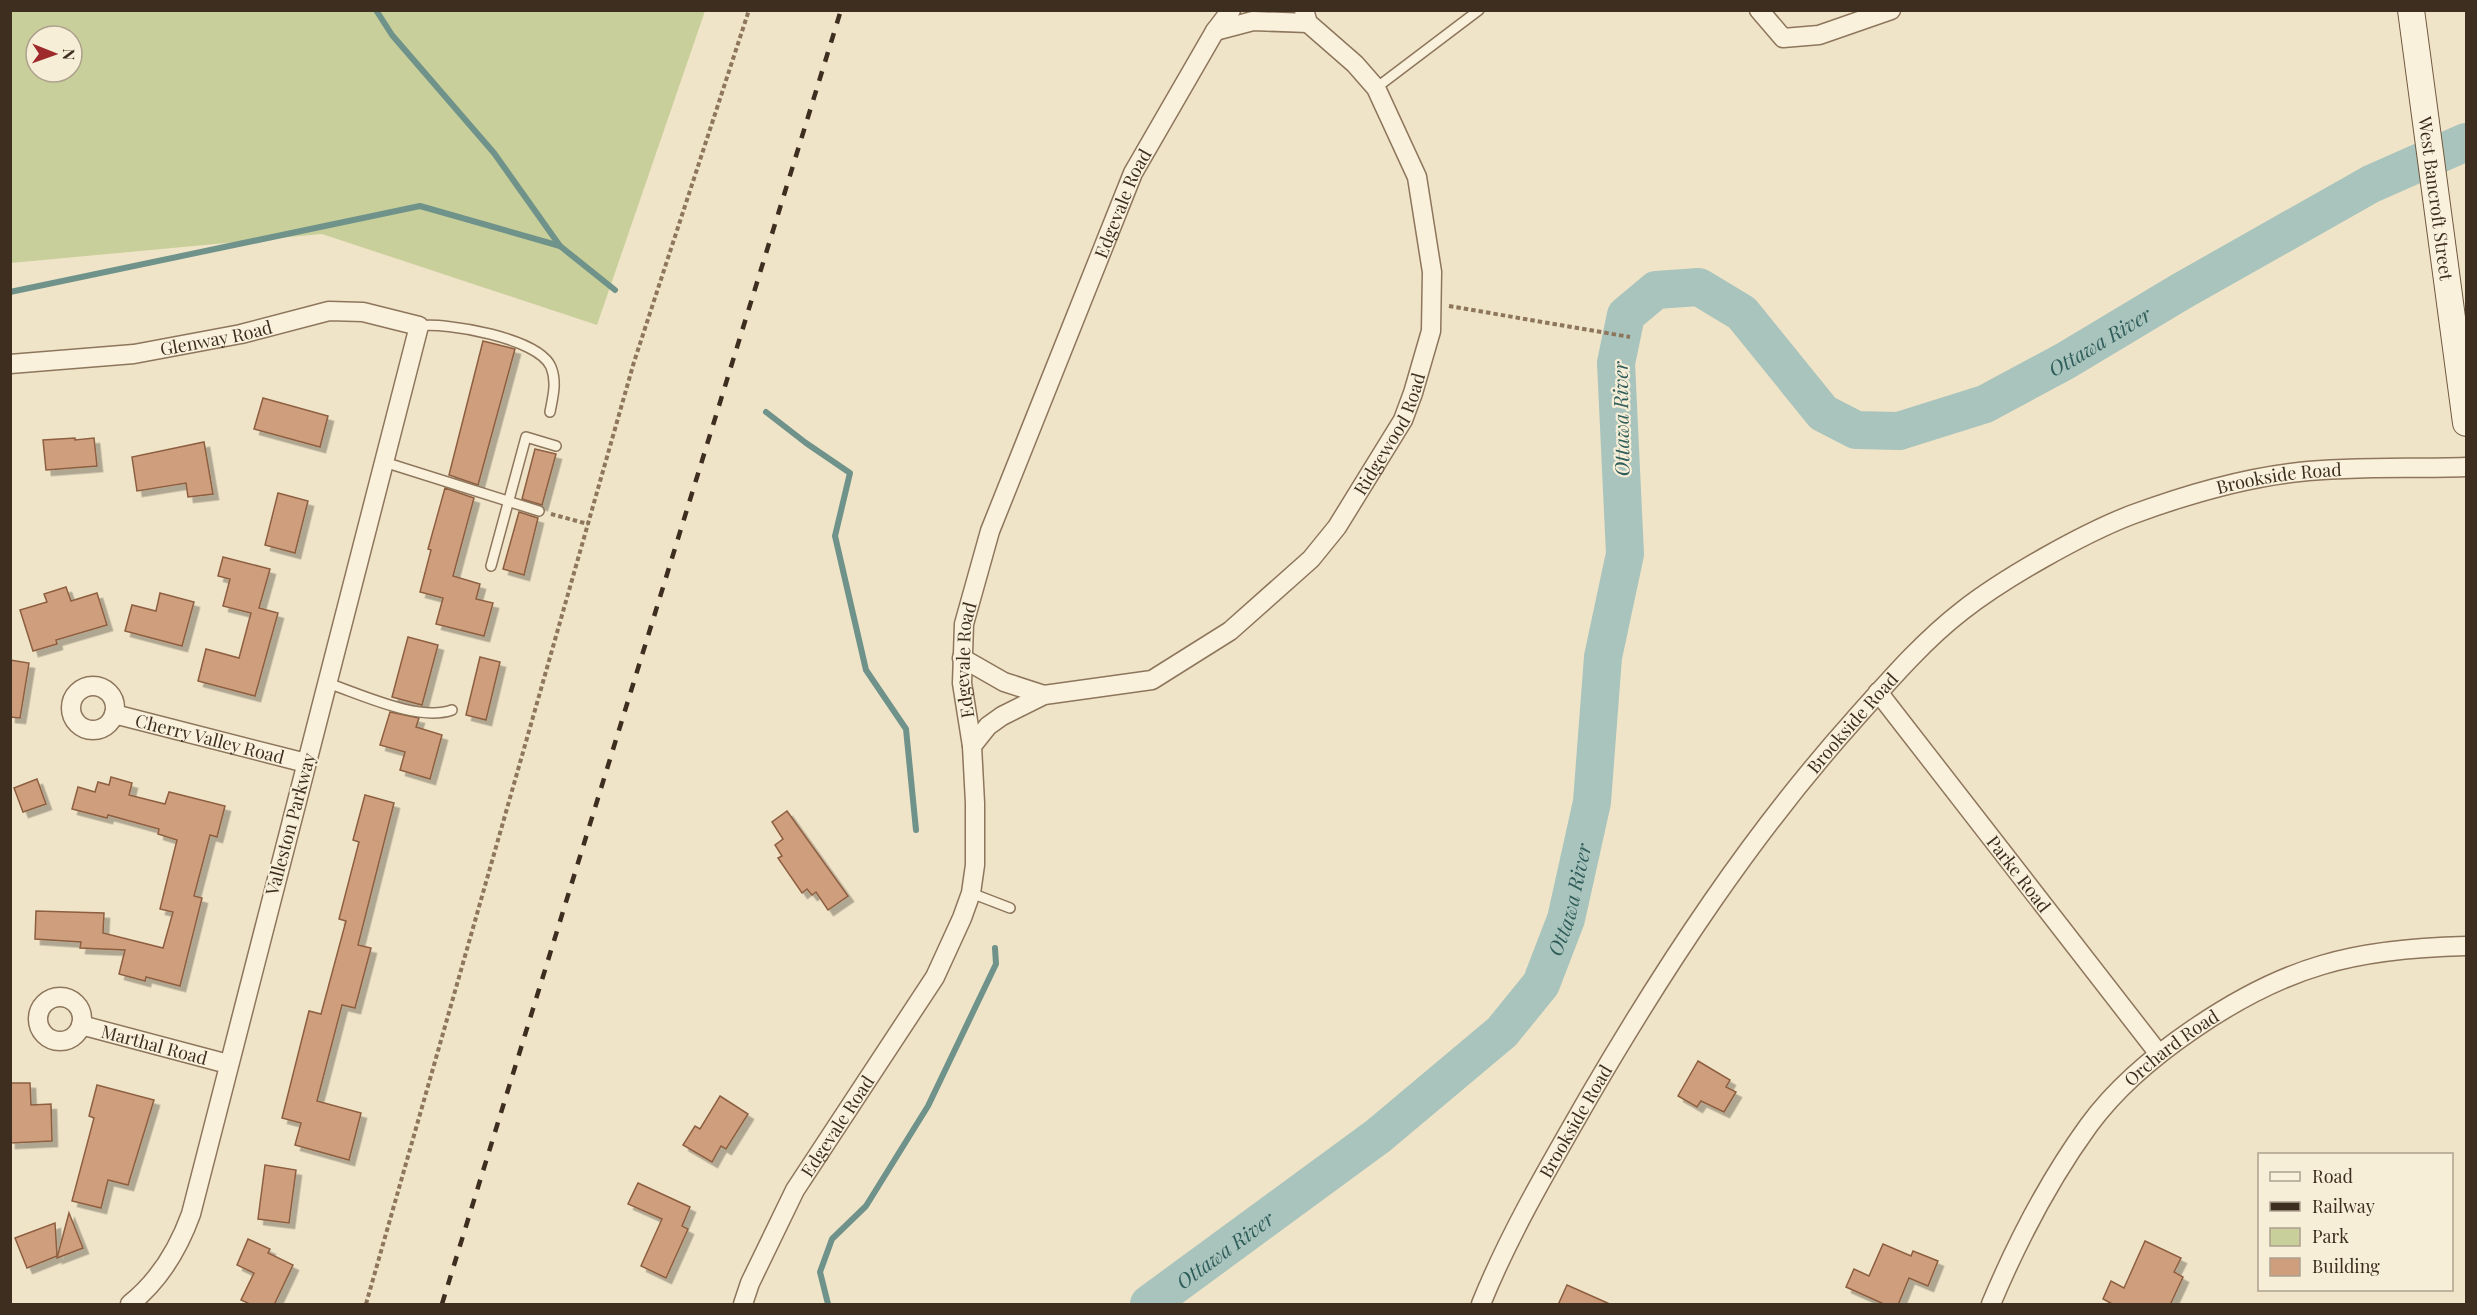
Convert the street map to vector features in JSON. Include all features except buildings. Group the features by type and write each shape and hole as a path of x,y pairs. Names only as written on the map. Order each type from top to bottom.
{"main road":[{"name":"West Bancroft Street","path":"2411,10 2466,423"}],"street":[{"name":"Edgevale Road","path":"743,1305 750,1283 795,1190 935,977 971,892 975,865 972,746 962,683 962,658 964,624 987,541 1025,439 1133,173 1215,31 1231,10"},
{"path":"1759,10 1783,38 1819,35 1892,10"},
{"name":"Ridgewood Road","path":"972,746 988,726 1002,716 1044,695 1152,680 1230,631 1311,559 1337,527 1402,420 1413,393 1431,331 1432,272 1417,177 1376,88 1355,64 1306,17 1253,21 1215,31"},
{"name":"Glenway Road","path":"10,364 102,359 144,353 241,334 329,311 363,312 419,326"},
{"name":"Valleston Parkway","path":"130,1305 157,1277 183,1237 419,326"},
{"name":"Brookside Road","path":"1481,1305 1552,1161 1650,995 1745,855 1813,766 1878,692 1913,655 1963,610 2058,552 2127,517 2235,483 2300,472 2466,467"},
{"name":"Ridgewood Road","path":"962,658 1004,682 1044,695"},
{"name":"Parke Road","path":"1878,692 2159,1054"},
{"name":"Cherry Valley Road","path":"114,714 306,763"},
{"name":"Orchard Road","path":"1991,1305 2045,1193 2089,1125 2159,1054 2245,997 2322,965 2436,947 2466,946"},
{"name":"Marthal Road","path":"81,1025 228,1064"}],"lane":[{"path":"1376,88 1479,10"},
{"path":"419,326 434,324 516,341 535,349 550,364 555,381 550,412"},
{"path":"490,566 526,437 556,446"},
{"path":"384,462 539,511"},
{"path":"327,682 413,712 441,714 452,710"},
{"path":"971,892 1010,908"}],"path":[{"path":"366,1305 634,362 749,10"},
{"path":"1431,301 1630,337"},
{"path":"539,511 588,524"}],"green space":[{"path":"11,10 705,10 597,325 322,234 11,263"}],"waterway":[{"path":"376,10 392,35 494,153 560,246"},
{"name":"Ottawa River","path":"1149,1304 1378,1136 1502,1032 1541,984 1566,919 1592,802 1603,657 1625,554 1616,363 1626,315 1656,290 1699,287 1742,313 1823,413 1856,430 1899,431 1985,404 2065,361 2180,292 2371,184 2466,142"},
{"path":"10,292 420,206 560,246 615,290"},
{"path":"766,412 850,473 835,536 866,670 906,729 916,830"},
{"path":"828,1304 820,1272 832,1239 866,1206 928,1106 996,964 995,948"}],"railway":[{"path":"442,1304 841,10"}]}
